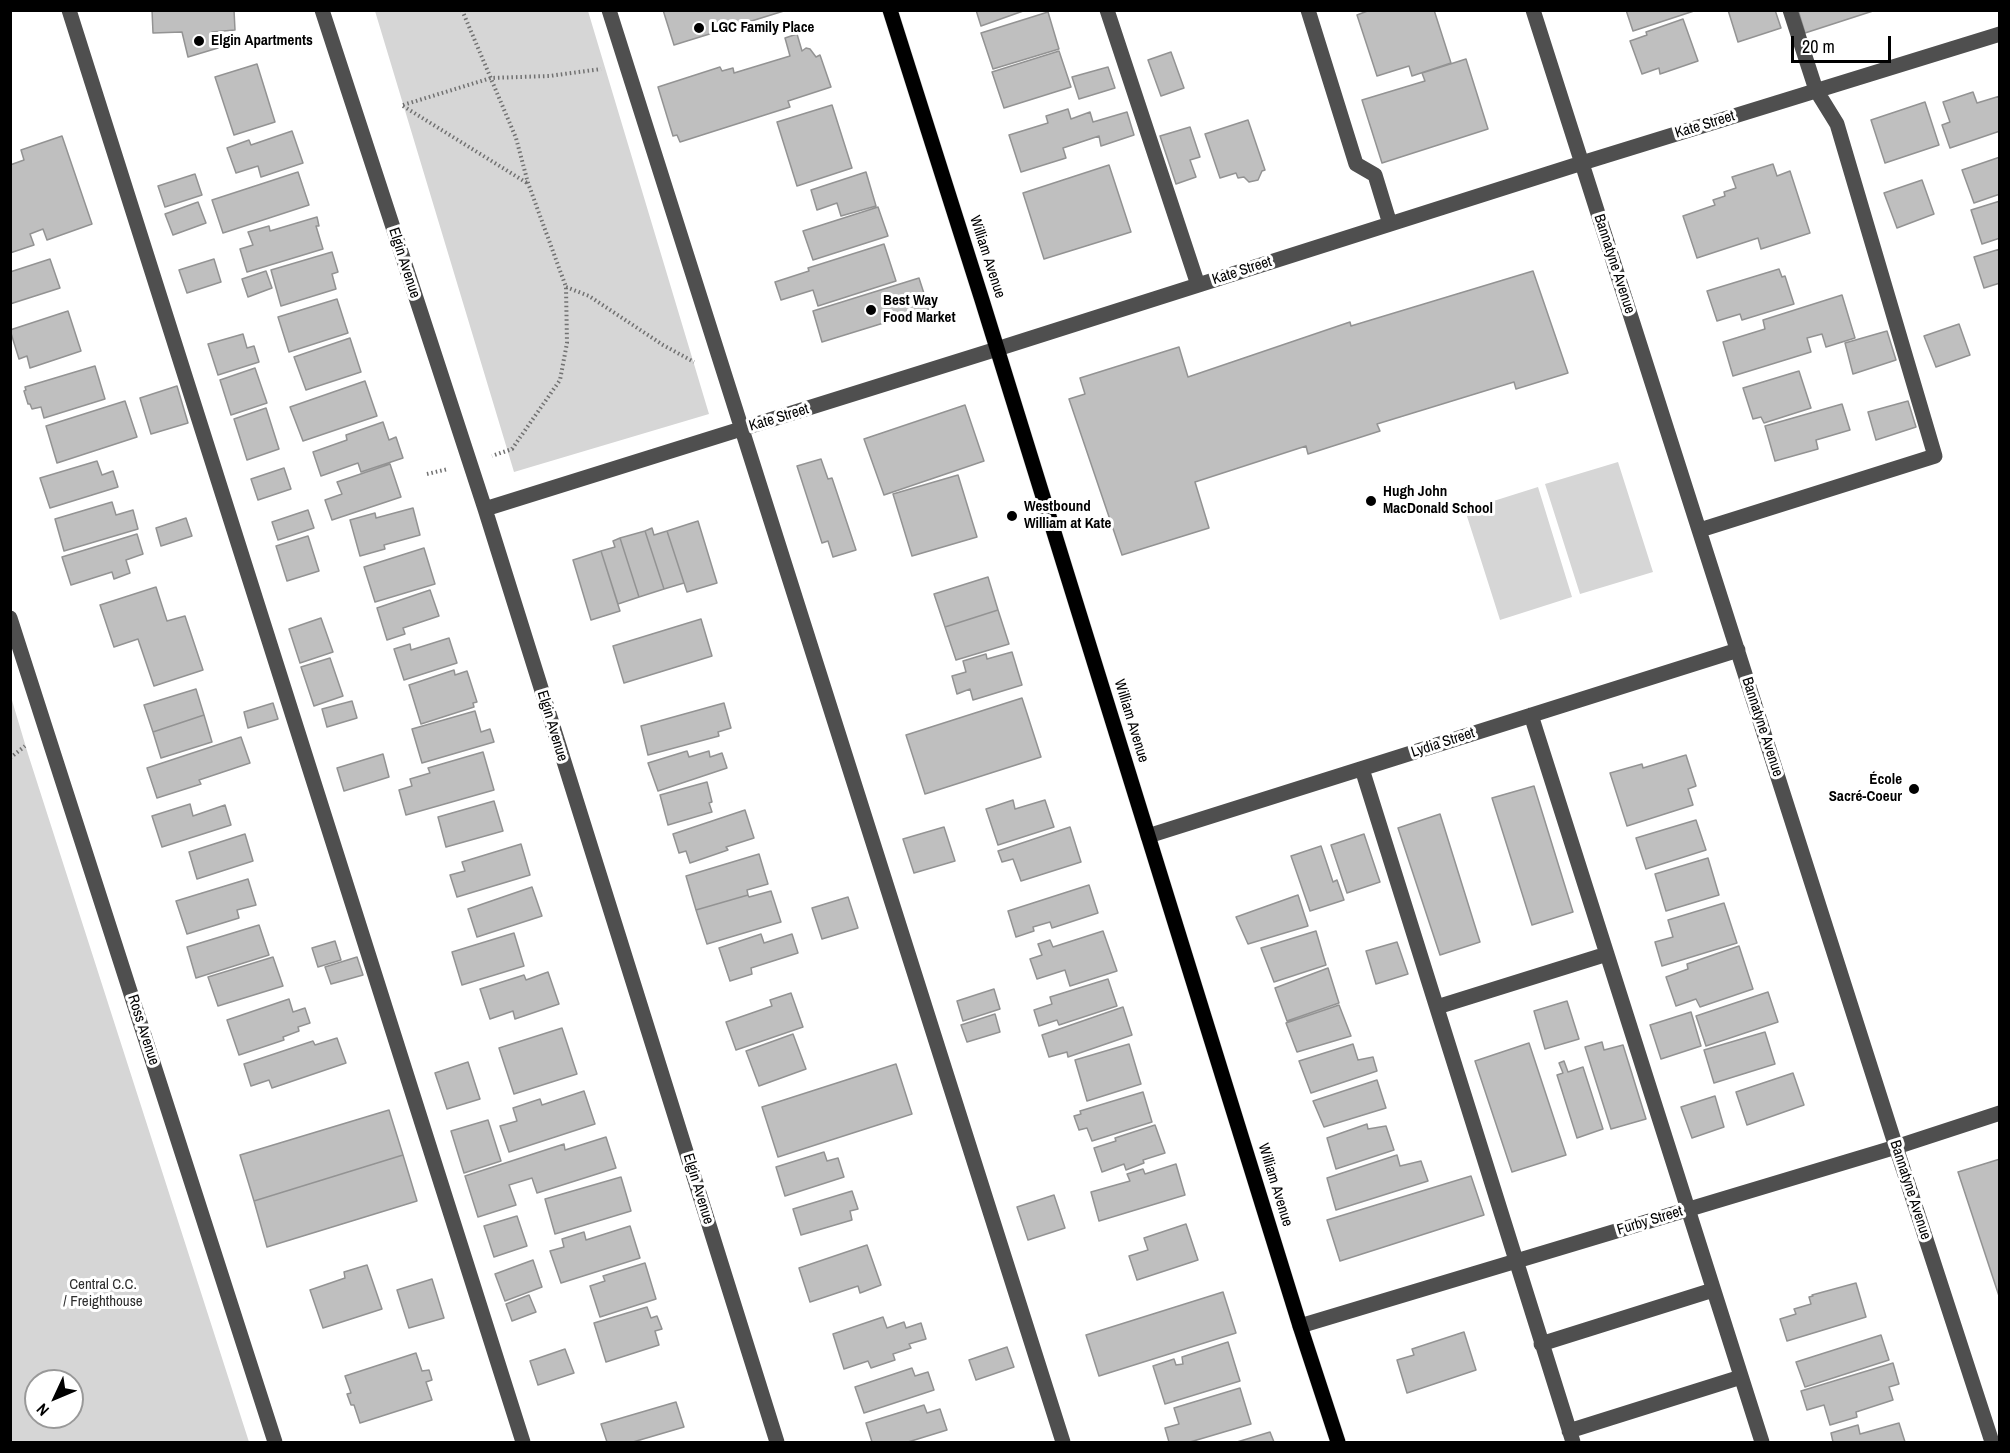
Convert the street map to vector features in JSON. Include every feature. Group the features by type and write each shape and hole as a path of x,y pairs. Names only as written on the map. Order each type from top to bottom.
{"main road":[{"name":"William Avenue","path":"890,10 1338,1443"}],"street":[{"path":"69,10 523,1443"},
{"name":"Elgin Avenue","path":"322,10 485,509 777,1443"},
{"path":"609,10 1063,1443"},
{"path":"1107,10 1198,285"},
{"path":"1308,10 1356,164 1375,175 1390,224"},
{"name":"Bannatyne Avenue","path":"1533,10 1992,1443"},
{"path":"1700,530 1935,456 1837,124 1816,90 1790,10"},
{"name":"Kate Street","path":"485,509 1582,163 2000,34"},
{"name":"Ross Avenue","path":"10,618 275,1443"},
{"name":"Lydia Street","path":"1148,837 1738,650"},
{"path":"1532,715 1760,1442"},
{"path":"1362,769 1571,1437 1741,1377"},
{"path":"1437,1007 1607,954"},
{"name":"Furby Street","path":"1300,1326 1896,1147 2000,1113"},
{"path":"1542,1344 1713,1290"}],"path":[{"path":"462,10 516,138 528,183 566,287 567,343 560,380 512,449"},
{"path":"528,183 403,105 491,78 549,76 627,65"},
{"path":"566,287 589,296 663,345 727,381"}],"green space":[{"path":"375,11 588,11 709,414 514,472"},
{"path":"1618,462 1653,572 1580,594 1545,484"},
{"path":"1538,487 1572,597 1500,620 1465,510"},
{"name":"Central C.C. / Freighthouse","path":"11,697 28,754 249,1442 11,1442"}],"building":[{"name":"Elgin Apartments","path":"152,10 234,10 235,30 212,32 218,48 188,57 182,32 153,33"},
{"name":"LGC Family Place","path":"663,10 787,10 674,45"},
{"path":"976,10 1026,10 981,26"},
{"path":"1370,10 1434,10 1451,63 1412,76 1409,66 1377,76 1357,15"},
{"path":"1626,10 1697,10 1633,31"},
{"path":"1728,10 1775,10 1781,28 1738,42"},
{"path":"1798,10 1876,10 1805,33"},
{"path":"1048,12 1059,49 993,69 981,33"},
{"path":"1683,19 1698,61 1660,74 1659,68 1642,74 1630,41 1647,35 1646,32"},
{"path":"797,34 802,51 806,48 810,49 816,57 820,55 831,87 788,101 790,107 680,142 677,135 673,136 658,87 720,67 722,71 733,68 734,73 790,56 785,38"},
{"path":"1059,51 1071,87 1004,108 992,72"},
{"path":"1171,52 1184,88 1161,96 1148,60"},
{"path":"1466,59 1488,129 1382,163 1362,100 1425,81 1422,73"},
{"path":"257,64 275,122 234,135 215,77"},
{"path":"1108,67 1115,88 1079,99 1072,77"},
{"path":"1973,92 1977,103 2000,96 2000,131 1950,148 1942,125 1950,122 1943,102"},
{"path":"1925,102 1939,145 1885,163 1871,120"},
{"path":"832,105 852,168 797,186 777,122"},
{"path":"1068,109 1071,119 1090,112 1093,122 1127,112 1134,135 1101,146 1099,136 1063,148 1066,158 1021,172 1009,135 1048,123 1046,116"},
{"path":"1248,120 1265,170 1262,171 1258,180 1249,182 1244,177 1238,178 1236,173 1220,178 1205,134"},
{"path":"1190,127 1200,157 1190,160 1196,177 1176,184 1160,136"},
{"path":"292,131 303,163 261,177 258,166 236,173 227,148 249,140 251,145"},
{"path":"62,136 92,224 47,240 43,229 30,234 34,245 10,253 10,165 24,160 21,150"},
{"path":"2000,157 2000,194 1974,203 1962,170"},
{"path":"1773,164 1777,176 1790,171 1810,233 1761,249 1758,238 1697,258 1683,216 1715,205 1713,200 1725,196 1724,192 1736,188 1732,177"},
{"path":"1109,165 1131,232 1044,259 1023,193"},
{"path":"298,172 309,205 223,233 212,200"},
{"path":"866,172 876,206 841,216 837,203 817,210 811,190"},
{"path":"195,174 202,195 165,207 158,186"},
{"path":"1922,180 1934,214 1897,228 1884,193"},
{"path":"2000,201 2000,238 1982,244 1971,210"},
{"path":"198,202 206,223 173,235 165,214"},
{"path":"878,207 888,236 813,260 803,231"},
{"path":"317,217 319,226 316,226 323,249 247,272 240,249 253,245 248,232 269,226 270,231"},
{"path":"884,244 896,281 818,306 813,290 781,300 775,282 809,271 808,268"},
{"path":"2000,249 2000,283 1984,288 1974,257"},
{"path":"332,252 338,272 332,274 336,289 281,306 271,270"},
{"path":"50,259 60,288 10,304 10,272"},
{"path":"214,259 221,282 187,293 179,270"},
{"path":"1779,269 1782,277 1785,276 1794,304 1742,320 1740,314 1717,321 1707,291"},
{"path":"266,271 272,288 248,297 242,279"},
{"path":"1533,271 1568,373 1516,389 1514,382 1377,424 1380,431 1308,454 1306,446 1195,482 1209,528 1122,555 1069,399 1085,394 1080,378 1179,347 1188,377 1350,322 1351,326"},
{"name":"Best Way Food Market","path":"919,278 929,309 822,342 813,311"},
{"path":"1842,295 1855,338 1826,347 1822,334 1807,338 1811,352 1733,376 1723,342 1765,329 1763,320"},
{"path":"337,299 348,333 289,352 278,317"},
{"path":"68,311 81,351 30,368 27,356 19,359 10,330"},
{"path":"1959,324 1970,355 1936,367 1924,336"},
{"path":"1887,331 1896,360 1853,374 1845,343"},
{"path":"243,334 247,348 254,346 259,362 218,375 208,344"},
{"path":"350,338 361,372 306,390 294,357"},
{"path":"95,366 105,399 44,418 41,407 32,409 28,404 25,387"},
{"path":"255,368 267,403 231,415 220,380"},
{"path":"1799,371 1811,408 1764,423 1761,417 1753,419 1743,388"},
{"path":"365,381 377,416 303,441 290,407"},
{"path":"177,386 188,423 151,434 140,398"},
{"path":"125,401 137,437 57,463 46,426"},
{"path":"1908,401 1916,427 1876,440 1868,412"},
{"path":"1842,404 1850,430 1816,440 1818,449 1775,461 1765,426"},
{"path":"965,405 984,461 884,495 864,439"},
{"path":"266,408 279,449 247,460 234,419"},
{"path":"383,422 389,440 396,437 403,458 361,472 358,463 321,476 313,452 347,440 346,435"},
{"path":"821,459 828,479 832,478 856,550 833,557 828,541 822,543 797,466"},
{"path":"97,461 102,475 113,471 118,487 50,508 40,478"},
{"path":"390,464 401,497 332,520 325,500 342,494 337,482"},
{"path":"284,468 291,489 258,500 251,479"},
{"path":"958,475 977,537 912,556 893,494"},
{"path":"112,502 116,515 133,510 138,529 64,551 55,519"},
{"path":"413,508 420,535 384,545 385,549 360,556 350,520 375,513 376,518"},
{"path":"308,510 314,528 278,540 272,522"},
{"path":"186,518 192,536 161,546 156,528"},
{"path":"698,521 717,583 687,592 667,531"},
{"path":"652,528 654,535 667,531 684,583 664,589 645,531"},
{"path":"645,531 664,589 639,597 620,538"},
{"path":"137,534 143,554 126,560 130,573 114,579 112,572 71,585 62,557"},
{"path":"308,536 319,571 287,581 276,546"},
{"path":"620,538 639,597 618,604 601,551 615,547 613,541"},
{"path":"424,548 435,584 375,602 364,567"},
{"path":"601,551 620,611 591,620 573,560"},
{"path":"988,577 998,610 945,627 934,594"},
{"path":"156,587 167,621 185,616 203,670 154,686 138,639 114,647 100,605"},
{"path":"430,590 439,616 403,628 405,634 387,640 377,608"},
{"path":"998,610 1009,644 956,660 945,627"},
{"path":"321,618 333,652 300,663 289,629"},
{"path":"701,619 712,656 624,683 613,646"},
{"path":"449,638 457,663 404,680 394,649 410,644 411,650"},
{"path":"1012,652 1022,685 973,700 970,689 957,694 952,676 966,672 963,661 986,654 987,659"},
{"path":"330,658 343,696 314,706 301,667"},
{"path":"454,670 455,675 467,671 477,702 473,703 474,707 421,724 409,685"},
{"path":"196,689 204,715 153,732 144,705"},
{"path":"1022,698 1041,757 925,794 906,735"},
{"path":"352,701 357,718 327,727 322,709"},
{"path":"273,703 278,719 248,728 244,712"},
{"path":"724,703 731,728 718,732 719,736 648,755 641,726"},
{"path":"475,711 481,732 490,729 494,742 422,763 412,729"},
{"path":"204,715 212,742 161,758 153,732"},
{"path":"241,737 250,763 199,780 201,784 157,798 147,768"},
{"path":"687,751 689,757 709,751 710,757 722,753 727,768 658,791 648,763"},
{"path":"483,752 494,790 406,815 399,790 412,786 410,779 430,773 428,768"},
{"path":"383,754 389,777 344,791 337,768"},
{"path":"1686,755 1696,786 1688,789 1693,805 1627,826 1610,773 1642,764 1643,768"},
{"path":"707,782 712,812 668,825 660,795"},
{"path":"1534,786 1573,912 1532,925 1492,798"},
{"path":"1013,800 1015,809 1045,800 1054,827 998,845 986,809"},
{"path":"494,801 503,831 446,847 438,817"},
{"path":"190,804 193,816 225,805 231,825 162,847 152,816"},
{"path":"745,810 754,838 726,847 728,850 690,863 686,851 679,853 673,834"},
{"path":"1440,814 1480,942 1440,955 1398,828"},
{"path":"1696,820 1706,850 1646,869 1636,838"},
{"path":"944,827 955,861 914,873 903,839"},
{"path":"1070,827 1081,862 1021,881 1013,859 1002,862 998,851"},
{"path":"245,834 253,861 197,879 189,852"},
{"path":"1364,834 1380,882 1347,893 1331,845"},
{"path":"521,844 530,875 457,897 450,875 465,871 462,862"},
{"path":"1321,846 1333,882 1337,880 1344,900 1310,911 1291,856"},
{"path":"759,854 768,884 747,890 748,895 696,910 686,876"},
{"path":"1708,858 1719,895 1666,911 1655,874"},
{"path":"248,879 256,905 237,910 239,918 187,934 176,901"},
{"path":"1089,885 1098,913 1052,928 1050,922 1033,927 1034,931 1016,937 1008,911"},
{"path":"532,887 542,916 477,937 468,909"},
{"path":"771,891 781,922 707,944 696,910"},
{"path":"1298,895 1308,926 1248,944 1236,917"},
{"path":"848,897 858,928 822,939 812,908"},
{"path":"1724,903 1737,943 1662,966 1655,942 1673,937 1668,920"},
{"path":"259,925 269,955 196,978 187,947"},
{"path":"1103,931 1117,971 1070,986 1065,970 1037,979 1030,959 1042,955 1038,944 1050,940 1053,947"},
{"path":"1316,931 1326,965 1274,982 1261,948"},
{"path":"514,933 524,966 462,985 452,952"},
{"path":"761,934 764,943 792,934 798,953 751,968 752,974 730,981 719,948"},
{"path":"335,941 341,960 318,967 312,948"},
{"path":"1397,942 1408,974 1376,984 1366,951"},
{"path":"1739,946 1753,989 1700,1007 1696,999 1676,1006 1666,977 1688,969 1687,964"},
{"path":"273,957 283,986 218,1006 208,977"},
{"path":"357,957 363,975 331,984 325,967"},
{"path":"1328,968 1339,1003 1287,1021 1275,988"},
{"path":"548,972 559,1004 515,1019 513,1011 490,1019 480,989 524,975 526,980"},
{"path":"1108,979 1117,1006 1059,1025 1057,1020 1039,1026 1034,1010 1052,1004 1050,997"},
{"path":"994,989 1000,1009 963,1021 957,1001"},
{"path":"1768,992 1778,1022 1706,1046 1696,1016"},
{"path":"791,993 803,1027 736,1050 726,1022 772,1006 770,1000"},
{"path":"289,999 293,1012 305,1008 310,1023 298,1027 299,1031 283,1037 284,1040 239,1055 227,1020"},
{"path":"1567,1001 1579,1039 1545,1049 1534,1011"},
{"path":"1339,1005 1351,1036 1297,1052 1286,1023"},
{"path":"1123,1007 1132,1035 1068,1057 1067,1052 1049,1057 1042,1035"},
{"path":"1691,1012 1701,1046 1661,1059 1650,1025"},
{"path":"995,1014 1000,1032 967,1042 961,1025"},
{"path":"562,1028 577,1074 514,1094 499,1048"},
{"path":"1765,1032 1775,1064 1714,1083 1704,1050"},
{"path":"793,1034 806,1069 759,1086 746,1051"},
{"path":"337,1038 346,1063 272,1088 269,1080 251,1086 244,1064 313,1041 315,1045"},
{"path":"1602,1042 1604,1050 1623,1045 1646,1119 1611,1129 1585,1047"},
{"path":"1529,1043 1566,1155 1512,1172 1475,1061"},
{"path":"1129,1044 1141,1084 1087,1101 1075,1060"},
{"path":"1353,1044 1358,1060 1373,1057 1377,1071 1311,1093 1299,1061"},
{"path":"1564,1061 1568,1072 1583,1067 1603,1129 1577,1138 1557,1075 1563,1073 1559,1063"},
{"path":"468,1062 480,1099 447,1109 435,1073"},
{"path":"896,1064 912,1114 778,1157 762,1107"},
{"path":"1793,1073 1804,1105 1747,1125 1736,1092"},
{"path":"1377,1080 1386,1108 1324,1127 1313,1101"},
{"path":"584,1091 595,1124 509,1152 500,1126 517,1121 513,1108 540,1099 542,1105"},
{"path":"1143,1092 1152,1122 1092,1141 1087,1128 1079,1130 1074,1116 1081,1114 1080,1111"},
{"path":"1715,1096 1724,1127 1692,1138 1681,1107"},
{"path":"389,1110 403,1155 254,1201 240,1155"},
{"path":"488,1120 501,1161 464,1173 451,1131"},
{"path":"1367,1124 1368,1129 1386,1126 1394,1150 1336,1169 1327,1138"},
{"path":"1155,1125 1165,1153 1143,1160 1144,1163 1126,1170 1124,1164 1102,1172 1094,1148 1116,1141 1115,1138"},
{"path":"606,1137 616,1168 537,1193 532,1178 509,1185 516,1205 478,1217 465,1176 564,1144 565,1150"},
{"path":"824,1152 827,1161 838,1158 844,1177 785,1196 776,1167"},
{"path":"403,1155 417,1201 267,1247 254,1201"},
{"path":"1397,1155 1400,1166 1421,1161 1428,1181 1336,1210 1327,1178"},
{"path":"2000,1159 2000,1299 1958,1172"},
{"path":"1176,1164 1185,1195 1099,1221 1091,1192 1130,1181 1127,1174 1143,1169 1145,1174"},
{"path":"1471,1176 1484,1215 1340,1261 1327,1220"},
{"path":"621,1177 631,1211 555,1234 545,1199"},
{"path":"852,1191 858,1209 850,1211 852,1220 801,1235 793,1209"},
{"path":"1054,1195 1065,1228 1028,1240 1017,1207"},
{"path":"517,1216 527,1246 494,1257 484,1226"},
{"path":"1186,1224 1198,1260 1137,1280 1129,1256 1148,1250 1144,1238"},
{"path":"630,1226 640,1258 561,1283 550,1251 564,1247 562,1239 584,1232 586,1240"},
{"path":"867,1245 881,1285 860,1293 858,1286 810,1302 799,1268"},
{"path":"533,1260 542,1287 505,1301 495,1274"},
{"path":"645,1263 656,1299 600,1317 590,1286 605,1281 603,1276"},
{"path":"367,1265 382,1309 323,1328 310,1290 345,1278 344,1272"},
{"path":"432,1279 444,1318 409,1328 397,1290"},
{"path":"1856,1283 1866,1317 1787,1341 1780,1319 1796,1314 1794,1309 1811,1304 1809,1297 1812,1295"},
{"path":"1223,1292 1236,1333 1099,1376 1086,1335"},
{"path":"529,1295 536,1312 512,1321 506,1304"},
{"path":"647,1307 651,1318 657,1316 662,1329 655,1331 659,1345 606,1362 594,1323"},
{"path":"883,1317 887,1328 904,1322 906,1328 921,1323 926,1339 909,1344 911,1348 893,1354 895,1360 871,1368 868,1361 844,1369 833,1334"},
{"path":"1464,1332 1476,1370 1407,1393 1397,1360 1414,1355 1412,1349"},
{"path":"1881,1335 1889,1360 1805,1387 1796,1362"},
{"path":"1228,1342 1240,1381 1165,1404 1153,1366 1174,1359 1176,1365 1183,1364 1182,1357"},
{"path":"1007,1347 1014,1367 976,1380 969,1360"},
{"path":"565,1349 574,1373 538,1385 530,1361"},
{"path":"416,1353 422,1371 429,1370 432,1380 426,1382 432,1400 360,1423 354,1405 351,1405 347,1394 351,1393 345,1376"},
{"path":"1893,1363 1899,1384 1889,1387 1893,1400 1856,1412 1857,1417 1830,1425 1824,1405 1807,1410 1801,1391"},
{"path":"912,1368 915,1376 928,1372 934,1390 864,1413 855,1387"},
{"path":"1240,1388 1251,1424 1190,1442 1169,1442 1165,1428 1179,1424 1174,1408"},
{"path":"676,1402 684,1427 633,1442 607,1442 601,1424"},
{"path":"924,1405 927,1413 940,1409 947,1430 908,1442 872,1442 866,1423"},
{"path":"1899,1423 1905,1442 1833,1442 1831,1433 1858,1425 1860,1434"},
{"path":"1270,1432 1274,1442 1237,1442"}],"place":[{"name":"LGC Family Place","path":"699,28"},
{"name":"Elgin Apartments","path":"199,41"},
{"name":"Best Way Food Market","path":"871,310"},
{"name":"Hugh John MacDonald School","path":"1371,501"},
{"name":"Westbound William at Kate","path":"1012,516"},
{"name":"École Sacré-Coeur","path":"1914,789"}]}
